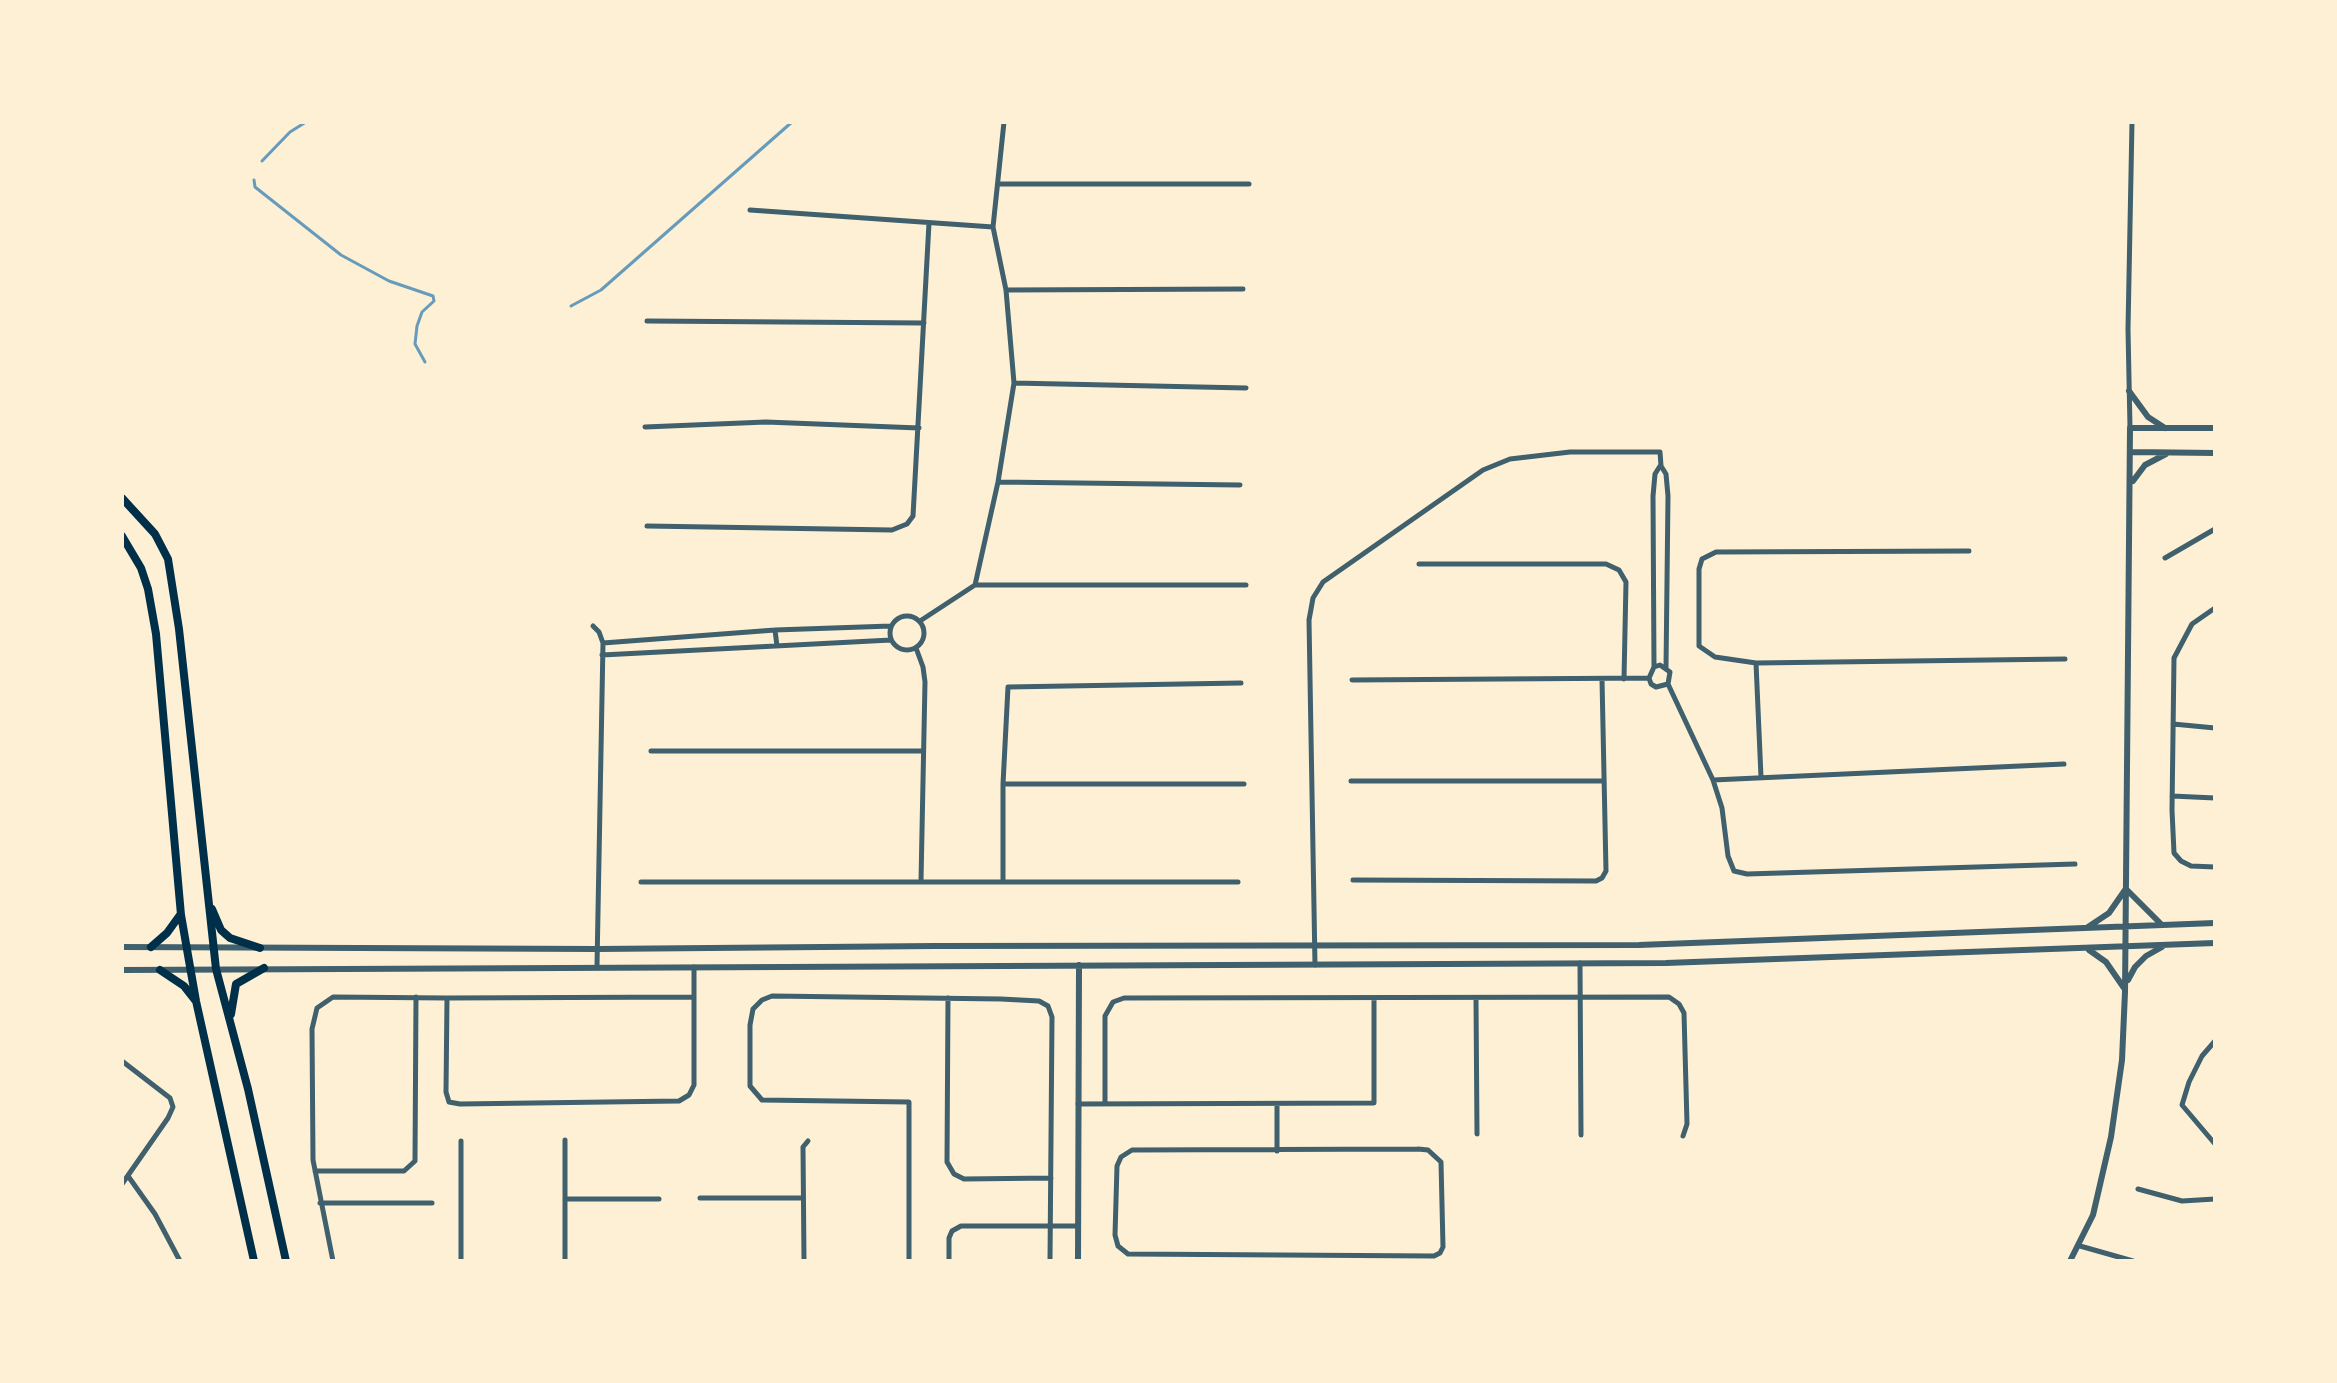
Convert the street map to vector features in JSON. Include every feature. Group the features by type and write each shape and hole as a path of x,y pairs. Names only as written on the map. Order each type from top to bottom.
{"main road":[{"path":"122,498 155,534 168,559 179,629 216,969 248,1089 286,1261"},
{"path":"122,536 145,579 156,634 181,915 196,1001 254,1261"},
{"path":"207,897 221,930 230,938 260,948"},
{"path":"151,947 181,915"},
{"path":"231,1025 236,984 264,968"},
{"path":"160,970 184,986 196,1001"}],"street":[{"path":"975,585 998,482 1014,383 1006,290 993,227 1004,122"},
{"path":"2070,1261 2093,1215 2120,1089 2126,947 2132,122"},
{"path":"999,184 1249,184"},
{"path":"750,210 993,227"},
{"path":"647,526 900,529 913,516 929,223"},
{"path":"1006,290 1243,289"},
{"path":"647,321 924,323"},
{"path":"1014,383 1246,388"},
{"path":"2129,391 2148,417 2165,428"},
{"path":"645,427 766,422 919,428"},
{"path":"2130,428 2215,428"},
{"path":"1315,965 1309,620 1313,598 1323,582 1483,470 1510,459 1570,452 1660,452 1668,496 1666,668 1671,679 1668,684 1656,687 1649,678"},
{"path":"2131,452 2215,453"},
{"path":"2131,485 2145,465 2170,452"},
{"path":"1649,678 1654,667 1653,496 1655,474 1661,466"},
{"path":"998,482 1240,485"},
{"path":"2165,558 2215,529"},
{"path":"1969,551 1716,552 1702,559 1699,569 1699,646 1715,657 1756,663 2065,659"},
{"path":"1419,564 1606,564 1619,570 1626,582 1624,679"},
{"path":"920,621 975,585 1246,585"},
{"path":"2215,608 2192,624 2174,658 2172,796 2174,853 2191,866 2215,867"},
{"path":"891,640 891,626 896,619 912,616 920,621 924,635 916,648"},
{"path":"593,626 603,643 597,966"},
{"path":"603,643 738,632 891,626"},
{"path":"775,630 777,646"},
{"path":"738,632 740,648"},
{"path":"602,655 891,640 901,649 916,648"},
{"path":"916,648 925,682 921,881"},
{"path":"1756,663 1761,777"},
{"path":"1654,667 1666,668"},
{"path":"1352,680 1649,678"},
{"path":"1353,880 1596,881 1602,878 1606,871 1602,679"},
{"path":"1003,880 1003,784 1008,687 1241,683"},
{"path":"1668,684 1713,780 1722,808 1728,856 1734,871 1747,874 2075,864"},
{"path":"2173,724 2215,728"},
{"path":"651,751 922,751"},
{"path":"1713,780 2064,764"},
{"path":"1351,781 1604,781"},
{"path":"1003,784 1244,784"},
{"path":"2172,796 2215,798"},
{"path":"641,882 1238,882"},
{"path":"2085,928 2109,913 2126,889"},
{"path":"2126,889 2162,925"},
{"path":"122,947 597,949 1639,945 2215,923"},
{"path":"122,970 1666,963 2215,943"},
{"path":"2125,992 2135,967 2146,956 2164,946"},
{"path":"2087,948 2106,962 2125,992"},
{"path":"1580,963 1581,1135"},
{"path":"1078,1261 1079,965"},
{"path":"447,998 446,1092 449,1102 679,1101 689,1095 694,1085 694,967"},
{"path":"909,1261 909,1102 762,1100 750,1086 750,1025 753,1009 762,1000 772,996 948,998 1039,1001 1048,1006 1052,1017 1050,1261"},
{"path":"333,1261 315,1171 312,1029 317,1008 333,997 694,997"},
{"path":"315,1171 404,1171 415,1161 416,997"},
{"path":"1105,1104 1105,1016 1113,1002 1124,998 1669,997 1679,1004 1684,1013 1687,1124 1683,1136"},
{"path":"948,998 947,1162 954,1174 964,1179 1051,1178"},
{"path":"1078,1104 1374,1103 1374,998"},
{"path":"1476,999 1477,1134"},
{"path":"2215,1041 2202,1056 2182,1105 2215,1144"},
{"path":"122,1063 170,1098 173,1107 122,1184"},
{"path":"1277,1104 1277,1151"},
{"path":"565,1140 565,1261"},
{"path":"461,1141 461,1261"},
{"path":"804,1261 803,1147 808,1141"},
{"path":"1418,1149 1436,1154 1441,1162 1443,1247 1440,1253 1434,1256 1128,1254 1118,1246 1115,1235 1117,1166 1121,1157 1132,1150 1277,1151 1418,1149"},
{"path":"128,1176 155,1214 180,1261"},
{"path":"2138,1189 2182,1201 2215,1199"},
{"path":"700,1198 803,1198"},
{"path":"565,1199 659,1199"},
{"path":"320,1203 432,1203"},
{"path":"949,1261 949,1238 952,1231 961,1226 1078,1226"},
{"path":"2080,1246 2133,1261"}],"waterway":[{"path":"262,161 290,132 306,122"},
{"path":"571,306 601,290 792,122"},
{"path":"254,180 255,187 341,255 389,281 433,296 434,301 422,312 417,326 415,344 425,362"}]}
